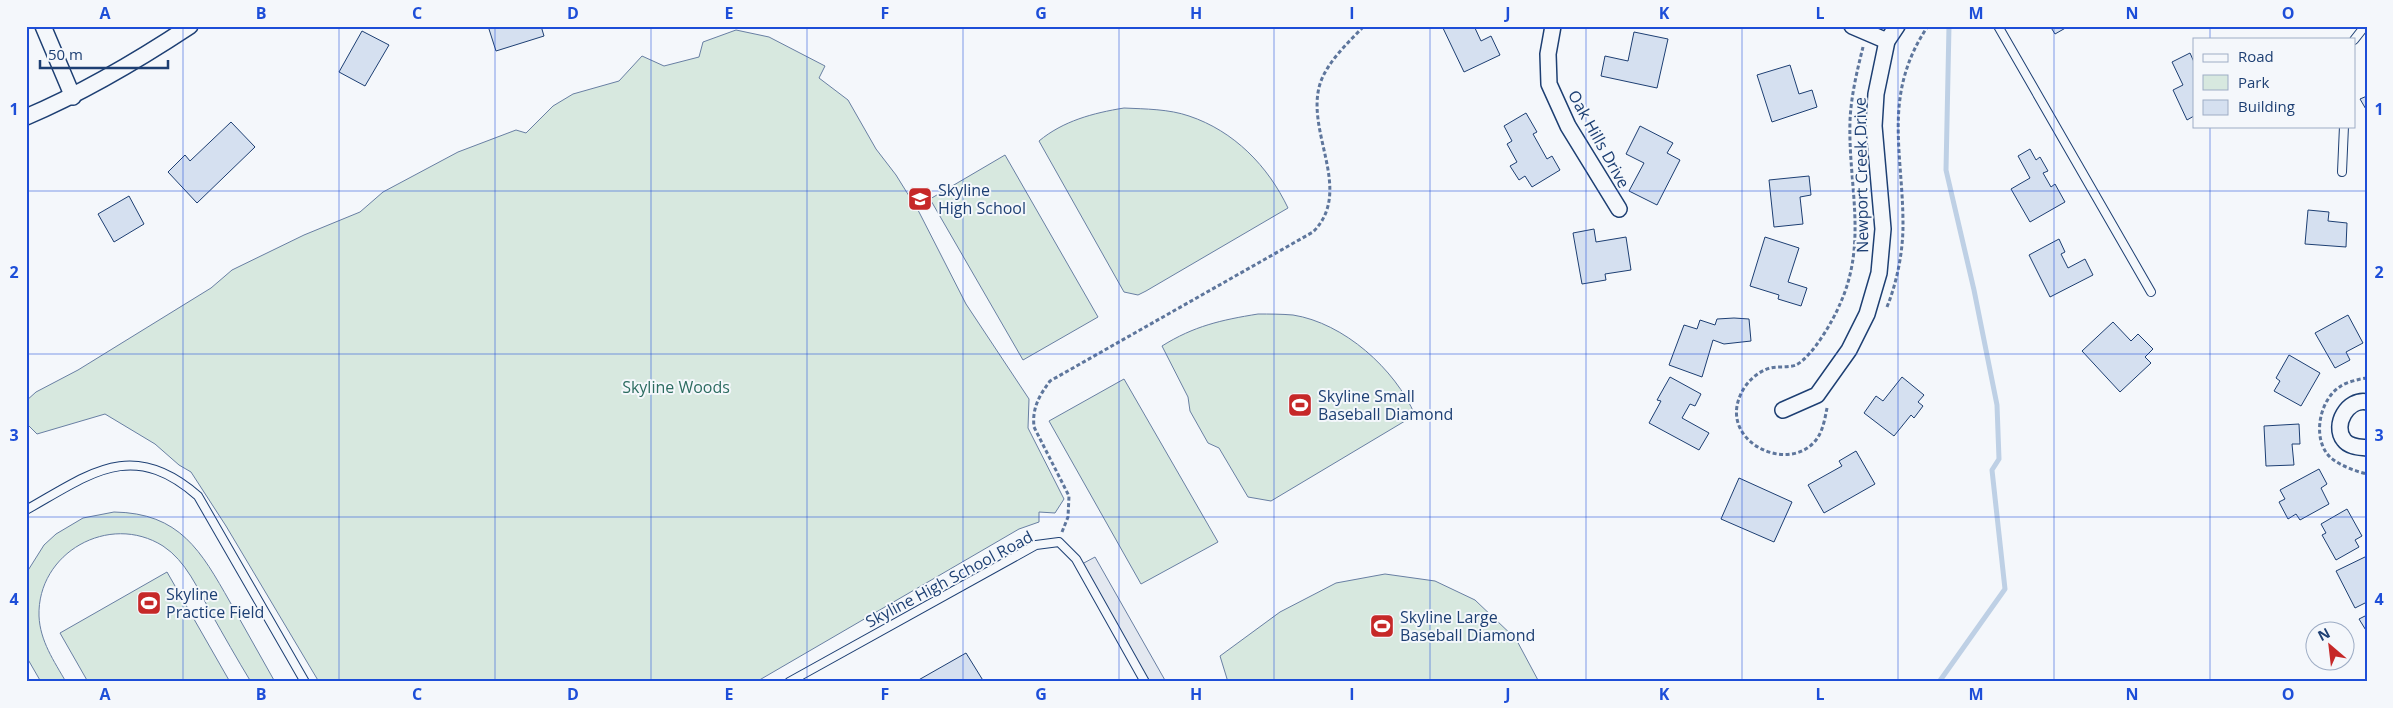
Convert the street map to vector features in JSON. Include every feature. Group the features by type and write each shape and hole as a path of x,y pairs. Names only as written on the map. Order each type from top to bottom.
{"street":[{"path":"43,26 73,97"},
{"path":"26,117 73,97 131,65 190,26"},
{"name":"Oak Hills Drive","path":"1553,26 1548,54 1549,84 1568,126 1619,209"},
{"path":"1852,26 1887,41"},
{"name":"Newport Creek Drive","path":"1783,410 1817,394 1849,350 1867,314 1880,273 1883,229 1874,126 1876,94 1887,41 1897,26"},
{"path":"2367,402 2355,401 2350,405 2345,411 2340,431 2344,440 2350,445 2367,448"}],"lane":[{"path":"1998,26 2151,292"},
{"path":"2356,38 2365,26"},
{"path":"2342,172 2344,128"},
{"path":"26,510 96,471 126,465 155,469 181,481 198,496 305,682"},
{"name":"Skyline High School Road","path":"789,682 1036,544 1058,542 1076,559 1145,682"}],"path":[{"path":"1058,542 1068,517 1069,496 1034,427 1033,417 1037,399 1050,382 1313,232 1326,215 1331,192 1317,98 1321,81 1328,67 1364,26"},
{"path":"1886,311 1899,263 1903,225 1897,125 1899,98 1904,72 1910,57 1928,26"},
{"path":"1828,402 1824,424 1816,440 1801,452 1784,455 1768,454 1754,445 1745,436 1738,421 1737,407 1744,387 1756,374 1770,368 1796,365 1806,358 1840,304 1852,268 1856,232 1850,121 1856,76 1864,47"}],"green space":[{"name":"Skyline Woods","path":"736,30 769,37 825,66 819,78 848,100 876,149 896,175 919,212 966,304 1029,399 1028,428 1064,499 1055,513 1039,512 1039,522 1019,529 756,682 319,682 226,526 191,472 179,465 155,444 105,414 37,434 27,424 26,401 36,392 78,370 211,288 232,270 304,235 360,212 383,192 458,152 516,130 526,133 553,106 573,94 619,81 642,56 664,66 699,57 703,42"},
{"path":"1124,108 1173,112 1189,116 1221,131 1260,164 1288,208 1146,291 1138,295 1124,292 1039,141 1068,123 1101,112"},
{"path":"1005,155 1098,317 1023,360 930,199"},
{"name":"Skyline Small Baseball Diamond","path":"1258,314 1293,315 1312,320 1349,338 1381,365 1395,381 1415,415 1271,501 1248,497 1219,448 1208,443 1190,411 1188,397 1162,346 1185,333 1208,325"},
{"path":"1124,379 1218,542 1141,584 1049,421"},
{"path":"114,512 137,514 156,519 172,527 186,538 209,567 275,682 251,682 191,576 171,552 163,546 142,537 121,534 100,537 80,545 63,557 50,574 42,594 39,616 40,625 48,650 66,682 41,682 26,656 27,572 44,545 56,534 83,518"},
{"name":"Skyline Practice Field","path":"167,572 230,682 88,682 60,633"},
{"name":"Skyline Large Baseball Diamond","path":"1385,574 1435,581 1475,600 1516,639 1539,682 1228,682 1220,656 1280,612 1336,583"}],"shaded area":[{"path":"1095,557 1166,682 1149,682 1082,564"}],"building":[{"path":"488,26 541,26 544,36 496,51"},
{"path":"1442,26 1474,26 1481,41 1491,36 1500,55 1464,72"},
{"path":"2050,26 2069,26 2055,34"},
{"path":"362,31 389,45 365,86 339,72"},
{"path":"1634,32 1668,39 1657,88 1601,76 1605,56 1628,61"},
{"path":"2190,53 2193,60 2193,117 2187,120 2173,90 2183,85 2172,62"},
{"path":"1790,65 1799,94 1812,90 1817,107 1772,122 1757,75"},
{"path":"2367,96 2367,111 2360,99"},
{"path":"1526,113 1537,132 1533,134 1547,159 1552,156 1560,170 1532,187 1525,176 1519,180 1510,166 1517,162 1507,144 1512,141 1504,126"},
{"path":"231,122 255,147 197,203 168,172 185,155 190,161"},
{"path":"1640,126 1673,143 1667,153 1680,160 1657,205 1629,191 1644,163 1626,154"},
{"path":"2030,149 2036,160 2040,157 2048,171 2043,173 2051,187 2055,184 2065,202 2030,222 2011,189 2030,178 2018,156"},
{"path":"1809,176 1811,195 1800,197 1803,224 1774,227 1769,180"},
{"path":"129,196 144,224 114,242 98,214"},
{"path":"2308,210 2329,212 2328,221 2347,223 2346,247 2305,244"},
{"path":"1594,229 1596,242 1626,237 1631,270 1605,274 1606,280 1582,284 1573,233"},
{"path":"1765,237 1799,248 1788,282 1807,288 1801,306 1778,299 1779,295 1750,286"},
{"path":"2059,239 2065,252 2061,254 2068,268 2085,259 2093,275 2050,297 2029,255"},
{"path":"2348,315 2363,343 2346,352 2350,360 2335,368 2315,333"},
{"path":"1717,319 1749,319 1751,341 1724,344 1713,340 1702,377 1669,365 1684,325 1697,329 1700,320 1715,325"},
{"path":"2113,322 2131,341 2138,334 2153,349 2145,357 2151,363 2120,392 2082,351"},
{"path":"2289,355 2320,373 2301,406 2274,391 2280,381 2276,378"},
{"path":"1670,377 1701,394 1695,406 1690,404 1682,418 1709,433 1699,450 1649,423 1661,401 1657,400"},
{"path":"1902,377 1924,395 1918,402 1923,406 1914,418 1911,415 1894,436 1864,413 1876,396 1883,401"},
{"path":"2299,424 2300,444 2292,444 2294,465 2266,466 2264,426"},
{"path":"1856,451 1875,484 1824,513 1808,485 1842,466 1839,461"},
{"path":"2319,469 2327,484 2321,488 2329,504 2300,520 2296,514 2288,519 2279,502 2285,499 2280,490"},
{"path":"1739,478 1792,502 1774,542 1721,519"},
{"path":"2347,509 2362,536 2355,540 2359,547 2336,560 2322,535 2326,533 2321,524"},
{"path":"2367,556 2367,602 2355,608 2336,571"},
{"path":"2367,615 2367,632 2359,619"},
{"path":"966,653 984,682 915,682"}],"waterway":[{"path":"1939,682 2005,589 1992,470 1999,459 1997,405 1974,290 1946,170 1949,26"}],"place":[{"name":"Skyline High School","path":"920,199"},
{"name":"Skyline Small Baseball Diamond","path":"1300,405"},
{"name":"Skyline Practice Field","path":"149,603"},
{"name":"Skyline Large Baseball Diamond","path":"1382,626"}]}
